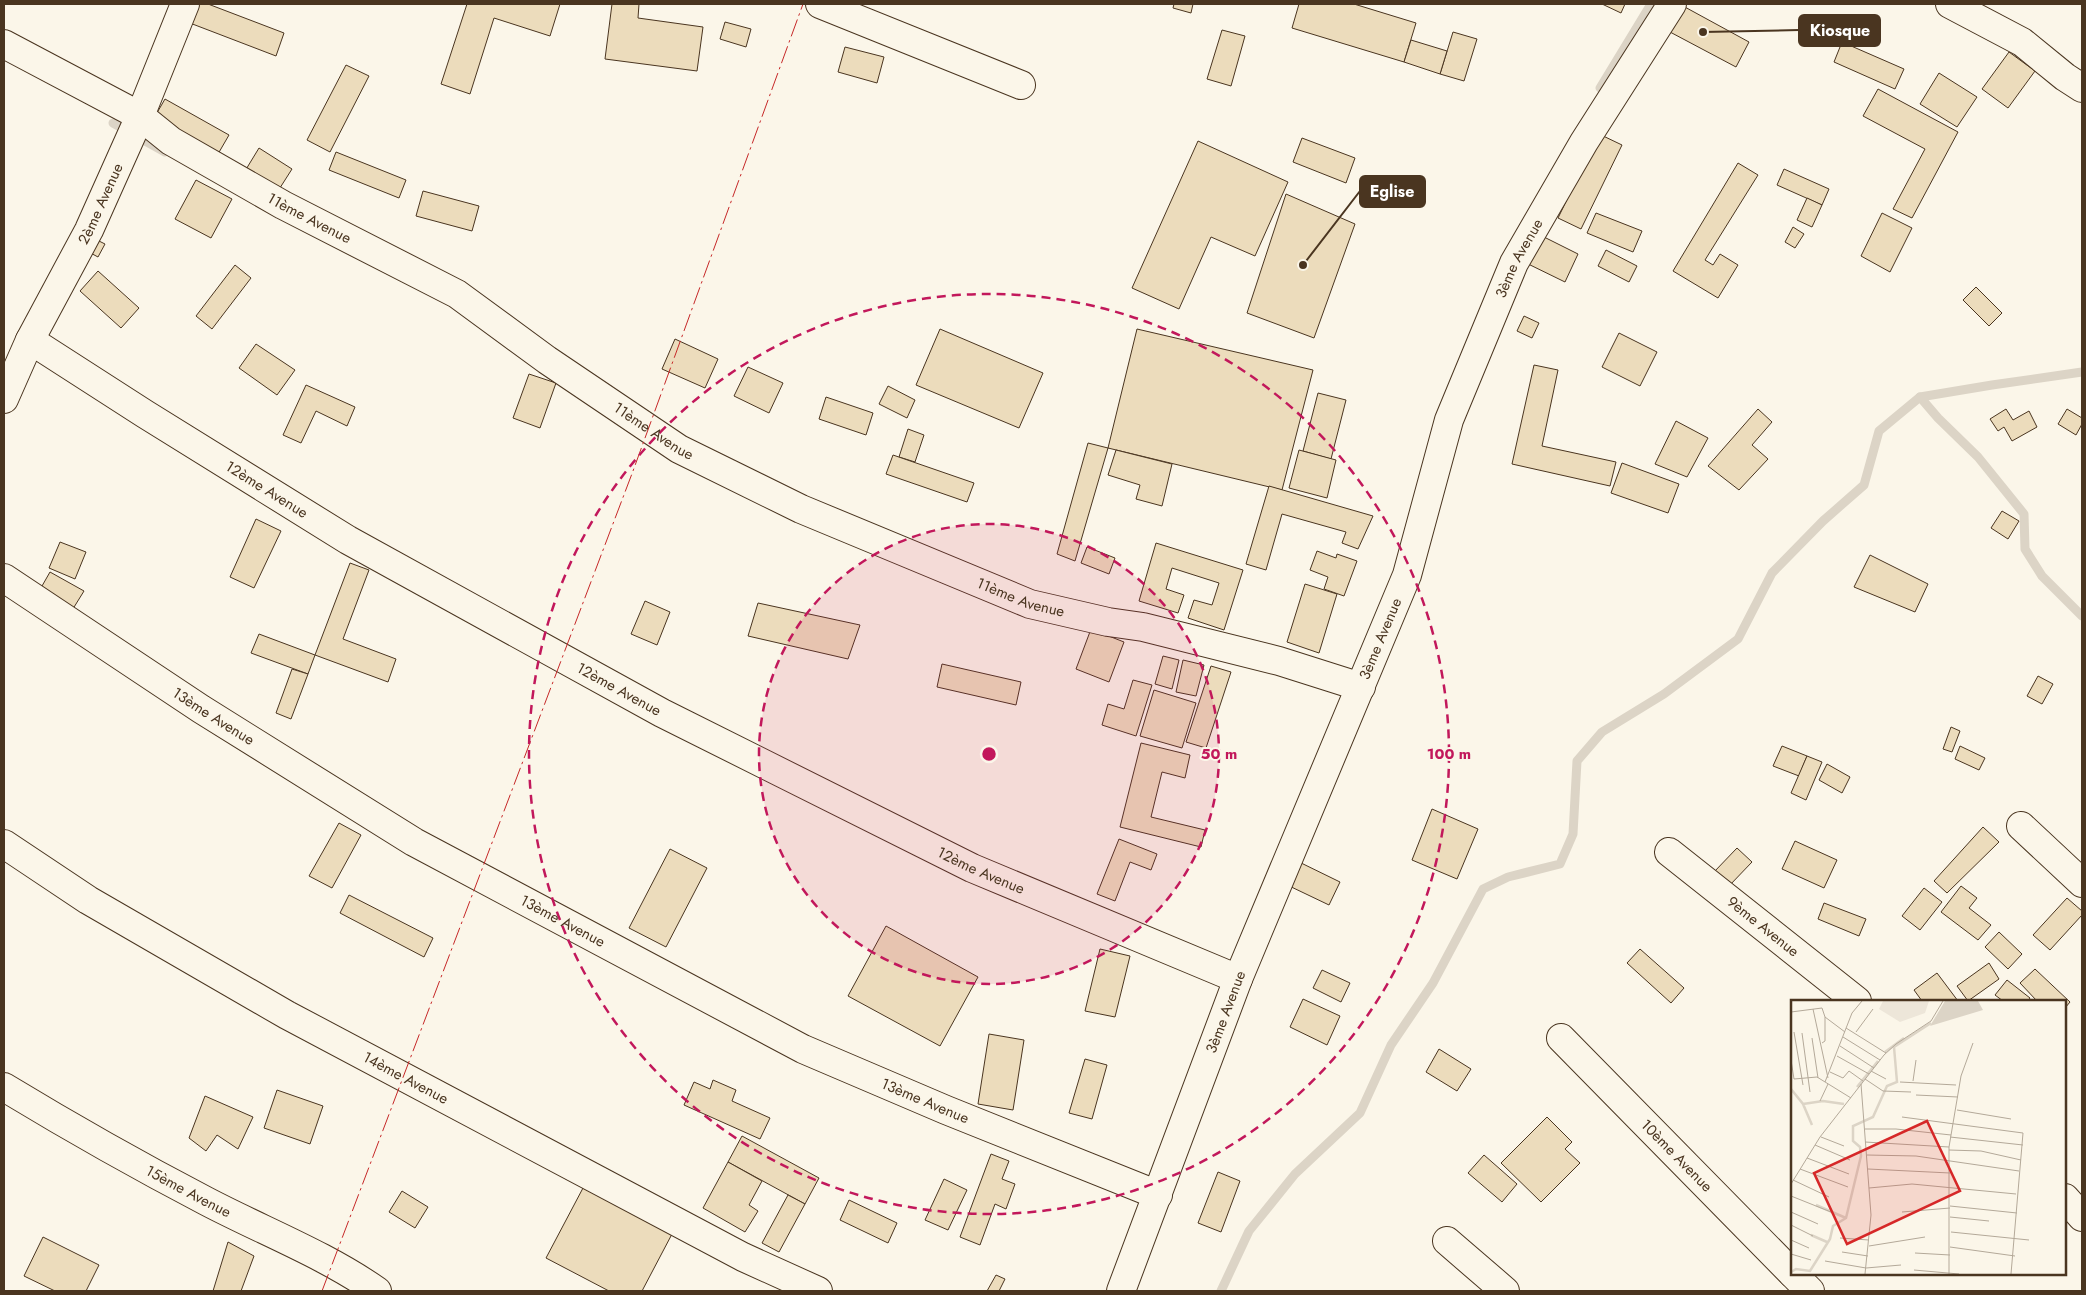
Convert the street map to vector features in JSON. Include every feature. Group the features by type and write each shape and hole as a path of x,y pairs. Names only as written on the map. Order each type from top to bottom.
{"street":[{"name":"2ème Avenue","path":"4,400 30,340 89,230 140,116 185,4"},
{"path":"820,4 1021,85"},
{"name":"3ème Avenue","path":"1121,1291 1238,979 1407,575 1449,420 1514,263 1584,142 1672,4"},
{"path":"1950,4 2022,42 2065,77 2082,88"},
{"name":"11ème Avenue","path":"4,44 140,116 171,141 283,205 457,294 547,360 679,449 801,509 1030,604 1108,622 1143,627 1279,661 1361,687"},
{"name":"12ème Avenue","path":"30,340 348,540 662,713 972,868 1238,979"},
{"name":"13ème Avenue","path":"4,578 201,709 414,842 803,1049 946,1110 1158,1195"},
{"path":"2022,826 2082,884"},
{"name":"14ème Avenue","path":"4,844 88,900 287,1015 743,1257 818,1291"},
{"name":"9ème Avenue","path":"1669,852 1856,1000"},
{"name":"10ème Avenue","path":"1561,1038 1791,1273"},
{"name":"15ème Avenue","path":"4,1087 87,1136 206,1201 353,1274 377,1291"},
{"path":"2066,1199 2082,1217"},
{"path":"1447,1241 1504,1291"},
{"name":"10ème Avenue","path":"1793,1275 1810,1291"}],"building":[{"path":"188,4 208,4 284,33 276,56 182,20"},
{"path":"467,4 560,4 550,36 494,18 470,94 441,84"},
{"path":"612,4 639,4 638,18 703,27 697,71 605,59"},
{"path":"1174,4 1193,4 1191,13 1173,8"},
{"path":"1299,4 1354,4 1416,23 1404,62 1292,28"},
{"path":"1602,4 1625,4 1621,13"},
{"path":"1683,6 1749,42 1736,67 1670,32"},
{"path":"725,22 751,29 746,47 720,39"},
{"path":"1222,30 1245,36 1231,86 1207,79"},
{"path":"1453,32 1477,39 1464,81 1440,74"},
{"path":"1411,40 1447,51 1440,74 1404,62"},
{"path":"1842,42 1904,69 1895,89 1834,62"},
{"path":"845,47 884,57 877,83 838,72"},
{"path":"2009,52 2035,71 2008,108 1982,89"},
{"path":"346,65 369,76 330,152 307,140"},
{"path":"1939,73 1977,97 1957,127 1920,104"},
{"path":"1878,89 1958,132 1912,218 1893,209 1925,149 1863,116"},
{"path":"165,99 229,135 218,154 154,118"},
{"path":"1599,134 1622,145 1581,229 1558,218"},
{"path":"1302,138 1355,158 1346,183 1293,162"},
{"path":"1198,141 1288,182 1255,256 1211,237 1179,309 1132,288"},
{"path":"259,148 292,169 278,191 245,171"},
{"path":"336,152 406,180 399,198 329,170"},
{"path":"1738,163 1758,175 1705,260 1713,265 1720,254 1738,265 1718,298 1673,271"},
{"path":"1784,169 1829,189 1822,205 1777,185"},
{"path":"196,180 232,199 211,238 175,219"},
{"path":"423,191 479,206 472,231 416,216"},
{"path":"1286,194 1355,224 1314,338 1247,313"},
{"path":"1807,198 1822,205 1812,227 1797,220"},
{"path":"1596,213 1642,231 1633,252 1587,233"},
{"path":"1882,213 1912,228 1890,272 1861,256"},
{"path":"1793,227 1804,234 1795,248 1785,242"},
{"path":"1536,233 1578,254 1565,282 1522,261"},
{"path":"91,237 105,244 98,257 85,250"},
{"path":"1606,250 1637,266 1629,282 1598,266"},
{"path":"235,265 251,278 212,329 196,316"},
{"path":"98,271 139,308 121,328 80,291"},
{"path":"1976,287 2002,313 1989,326 1963,300"},
{"path":"1524,316 1539,323 1532,338 1517,331"},
{"path":"940,329 1043,373 1019,428 916,385"},
{"path":"1137,329 1313,370 1282,490 1108,448"},
{"path":"1619,333 1657,352 1640,386 1602,367"},
{"path":"675,339 718,359 705,388 662,369"},
{"path":"256,344 295,370 277,395 239,368"},
{"path":"1534,365 1558,370 1542,446 1616,462 1610,486 1512,464"},
{"path":"748,367 783,383 769,413 734,396"},
{"path":"529,374 556,383 540,428 513,418"},
{"path":"306,385 355,407 347,426 316,411 301,443 283,435"},
{"path":"888,386 915,400 907,418 879,404"},
{"path":"1318,393 1346,400 1331,459 1303,451"},
{"path":"826,397 873,413 866,435 819,419"},
{"path":"1758,409 1772,422 1752,445 1768,459 1739,490 1708,466"},
{"path":"2006,409 2013,420 2029,411 2037,427 2012,441 2004,427 1998,431 1990,419"},
{"path":"2067,409 2082,418 2082,424 2076,435 2058,424"},
{"path":"1676,421 1708,438 1687,477 1655,464"},
{"path":"908,429 924,435 915,462 899,457"},
{"path":"1088,443 1108,448 1075,561 1057,554"},
{"path":"1116,450 1172,464 1162,506 1136,499 1140,485 1108,475"},
{"path":"1299,450 1336,460 1327,498 1289,488"},
{"path":"893,455 974,483 967,502 886,474"},
{"path":"1622,463 1679,484 1668,513 1611,493"},
{"path":"1269,486 1373,516 1358,549 1342,543 1346,532 1282,514 1266,570 1246,564"},
{"path":"2002,511 2019,521 2008,539 1991,528"},
{"path":"256,519 281,531 254,588 230,577"},
{"path":"60,542 86,552 75,579 49,568"},
{"path":"1156,543 1243,570 1224,630 1188,618 1194,600 1212,605 1219,583 1172,568 1166,589 1184,595 1178,613 1139,601"},
{"path":"1087,547 1115,558 1109,574 1081,563"},
{"path":"1317,551 1336,558 1337,554 1357,561 1344,596 1324,589 1328,577 1310,570"},
{"path":"1870,555 1928,584 1915,612 1854,587"},
{"path":"350,563 369,570 343,639 396,659 388,682 315,655"},
{"path":"50,572 84,591 71,612 38,593"},
{"path":"1305,584 1337,594 1319,653 1287,642"},
{"path":"645,601 670,612 657,645 631,634"},
{"path":"758,603 860,625 848,659 748,636"},
{"path":"1091,629 1124,642 1109,682 1076,669"},
{"path":"259,634 315,655 308,674 251,653"},
{"path":"1163,656 1179,660 1172,689 1155,684"},
{"path":"1183,660 1204,665 1196,696 1176,692"},
{"path":"942,664 1021,682 1016,705 937,687"},
{"path":"1211,666 1231,672 1206,748 1186,742"},
{"path":"292,669 308,674 291,719 276,713"},
{"path":"2038,676 2053,684 2042,704 2027,696"},
{"path":"1133,680 1152,685 1136,736 1102,725 1108,704 1124,709"},
{"path":"1154,690 1196,703 1182,748 1140,736"},
{"path":"1951,727 1960,731 1952,752 1943,749"},
{"path":"1141,743 1190,755 1185,778 1162,772 1151,817 1205,830 1201,847 1120,827"},
{"path":"1782,746 1807,756 1799,776 1773,766"},
{"path":"1960,746 1985,758 1979,770 1955,759"},
{"path":"1807,756 1822,762 1806,800 1791,793"},
{"path":"1827,764 1850,777 1842,793 1819,780"},
{"path":"1432,809 1478,829 1457,879 1412,860"},
{"path":"339,823 361,835 332,888 309,876"},
{"path":"1983,827 1999,842 1947,893 1934,881"},
{"path":"1119,839 1157,854 1151,870 1130,862 1115,901 1097,894"},
{"path":"1795,841 1837,860 1824,888 1782,869"},
{"path":"1737,848 1752,862 1729,886 1714,872"},
{"path":"670,849 707,868 666,947 629,928"},
{"path":"1295,860 1340,882 1329,905 1283,883"},
{"path":"1961,886 1977,898 1969,908 1991,925 1978,940 1941,912"},
{"path":"1924,888 1942,902 1920,930 1902,916"},
{"path":"349,895 433,938 424,957 340,913"},
{"path":"2067,898 2082,911 2082,915 2050,950 2033,935"},
{"path":"1824,903 1866,919 1859,936 1818,919"},
{"path":"886,926 978,977 940,1046 848,996"},
{"path":"1999,932 2022,954 2008,969 1985,947"},
{"path":"1100,949 1130,956 1115,1017 1085,1011"},
{"path":"1640,949 1684,988 1671,1003 1627,963"},
{"path":"1989,963 1999,979 1969,1000 1967,1000 1957,986"},
{"path":"2035,969 2070,1002 2066,1007 2066,1000 2036,1000 2020,983"},
{"path":"1322,970 1350,983 1341,1002 1313,988"},
{"path":"1937,973 1957,1000 1921,1000 1914,990"},
{"path":"2007,980 2030,998 2029,1000 2002,1000 1995,995"},
{"path":"1303,999 1340,1016 1327,1045 1290,1027"},
{"path":"989,1034 1024,1040 1013,1110 978,1104"},
{"path":"1439,1049 1471,1069 1457,1091 1426,1072"},
{"path":"1085,1059 1107,1065 1092,1119 1069,1113"},
{"path":"713,1080 736,1090 732,1101 770,1118 760,1139 684,1105 694,1082 710,1089"},
{"path":"277,1090 323,1106 310,1144 264,1128"},
{"path":"205,1096 253,1117 238,1149 217,1135 206,1151 189,1138"},
{"path":"1547,1117 1572,1142 1565,1149 1580,1163 1541,1202 1501,1163"},
{"path":"742,1136 819,1178 805,1204 728,1162"},
{"path":"991,1154 1009,1161 1002,1179 1015,1184 1006,1209 995,1204 980,1245 960,1237"},
{"path":"1484,1155 1517,1184 1502,1202 1468,1173"},
{"path":"728,1162 762,1181 749,1205 758,1211 745,1232 703,1208"},
{"path":"1218,1172 1240,1181 1221,1232 1198,1223"},
{"path":"944,1179 967,1190 948,1230 925,1220"},
{"path":"583,1188 672,1234 642,1291 609,1291 546,1258"},
{"path":"402,1191 428,1207 415,1228 389,1212"},
{"path":"788,1195 805,1204 779,1252 762,1243"},
{"path":"849,1200 897,1223 888,1243 840,1220"},
{"path":"43,1237 99,1265 86,1291 55,1291 24,1276"},
{"path":"228,1242 254,1256 241,1291 213,1291"},
{"path":"996,1275 1005,1279 999,1291 987,1291"}],"waterway":[{"path":"1600,88 1651,4"},
{"path":"113,123 165,152"},
{"path":"1221,1291 1249,1231 1295,1174 1360,1113 1391,1045 1433,983 1483,889 1508,877 1560,864 1573,834 1577,761 1602,732 1664,694 1738,639 1772,573 1823,521 1864,485 1879,431 1920,397 2082,372"},
{"path":"1920,397 1938,418 1978,457 2024,514 2025,549 2042,576 2082,616"}],"power":[{"path":"322,1291 633,471 803,4"}],"place":[{"name":"Kiosque","path":"1703,32"},
{"name":"Eglise","path":"1303,265"}]}
